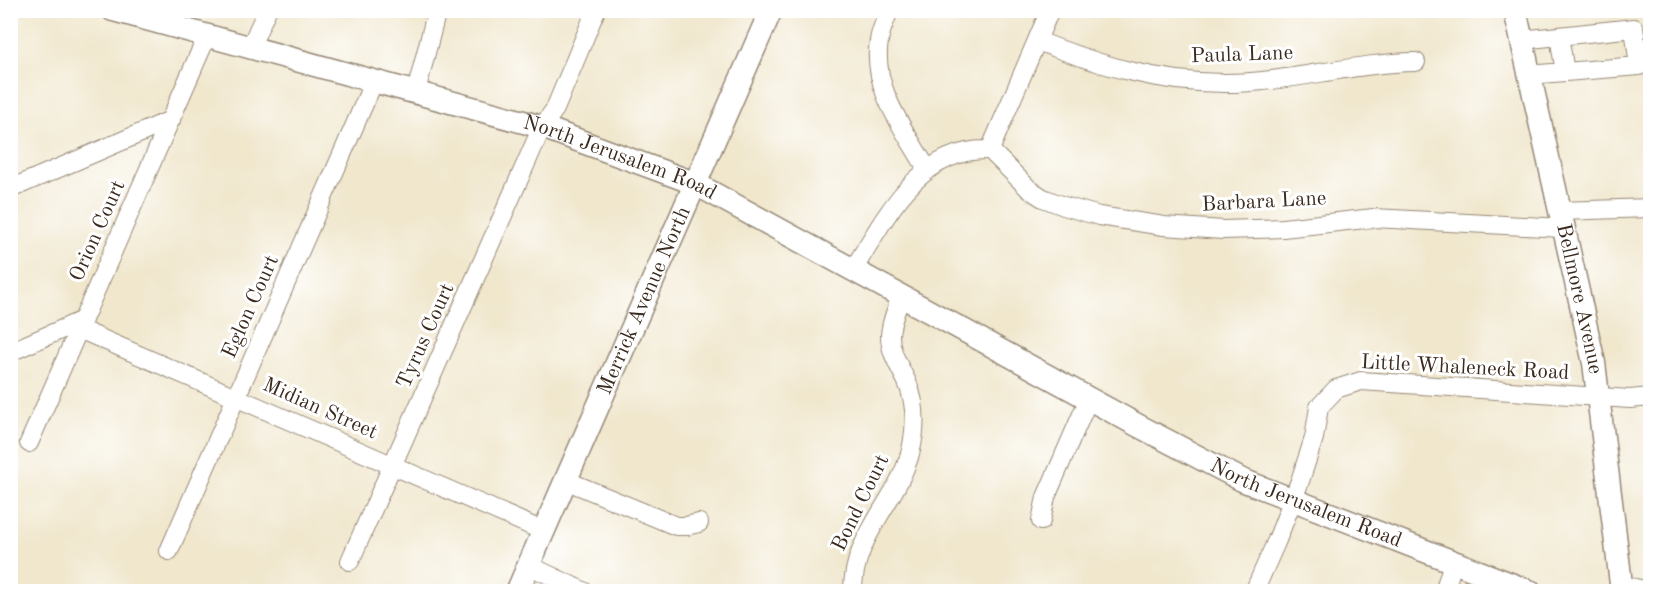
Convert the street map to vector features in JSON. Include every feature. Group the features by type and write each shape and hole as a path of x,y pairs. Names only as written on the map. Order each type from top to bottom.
{"main road":[{"name":"North Jerusalem Road","path":"113,10 542,128 694,183 1242,480 1453,563 1531,591"},
{"name":"Merrick Avenue North","path":"517,591 771,10"},
{"name":"Bellmore Avenue","path":"1515,10 1594,363 1622,588"}],"street":[{"path":"250,48 267,10"},
{"path":"416,92 437,10"},
{"name":"Tyrus Court","path":"350,561 542,128 555,109 596,10"},
{"path":"889,10 879,39 877,63 881,84 927,169"},
{"path":"854,270 894,203 927,169 975,149 990,150 1050,10"},
{"path":"1521,40 1634,28 1639,66 1528,75"},
{"name":"Orion Court","path":"29,443 207,36"},
{"path":"1559,36 1566,72"},
{"name":"Paula Lane","path":"1038,41 1089,61 1130,72 1225,83 1305,76 1385,63 1416,62"},
{"name":"Eglon Court","path":"169,550 374,81"},
{"path":"10,189 171,120"},
{"name":"Barbara Lane","path":"990,150 1029,189 1043,198 1099,216 1164,226 1243,230 1374,218 1562,219 1650,208"},
{"name":"Bond Court","path":"853,591 853,575 864,541 903,471 911,451 915,424 914,406 908,384 894,357 890,336 901,296"},
{"path":"10,352 81,325"},
{"name":"Midian Street","path":"81,325 543,531"},
{"name":"Little Whaleneck Road","path":"1254,591 1293,499 1314,438 1319,407 1336,389 1361,381 1630,399 1650,397"},
{"path":"1041,521 1046,496 1089,398"},
{"path":"565,480 676,526 699,523"},
{"path":"1444,591 1453,563"},
{"path":"528,565 585,591"},
{"path":"1622,588 1650,591"}]}
